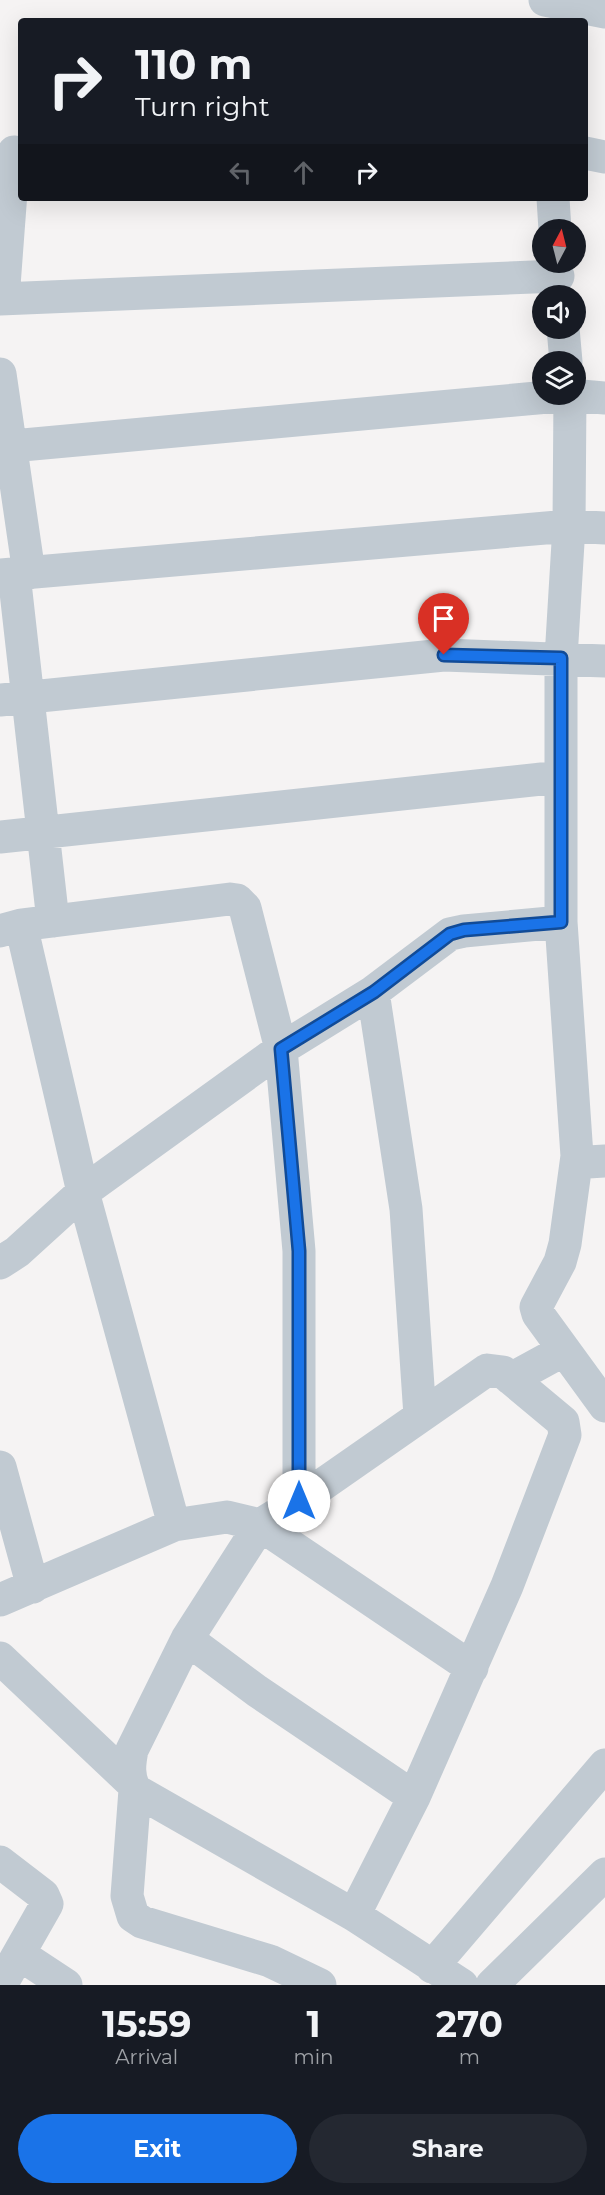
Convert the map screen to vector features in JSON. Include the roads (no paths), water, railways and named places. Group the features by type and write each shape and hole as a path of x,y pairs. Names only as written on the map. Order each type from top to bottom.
{"street":[{"path":"544,18 544,0 605,12"},
{"path":"12,152 1,299 559,278"},
{"path":"588,154 605,157"},
{"path":"553,201 554,219"},
{"path":"0,374 14,574 13,699 41,833 53,921"},
{"path":"586,396 605,398"},
{"path":"5,446 532,398"},
{"path":"570,405 569,526 561,658 561,922 591,1159 560,1262 536,1307 538,1314 605,1406"},
{"path":"14,574 569,526 605,528"},
{"path":"13,699 444,655 605,661"},
{"path":"0,837 560,777"},
{"path":"174,1526 11,928 230,899 237,900 245,908 281,1049 299,1251 299,1501"},
{"path":"0,1263 17,1252 82,1192 281,1049 374,992 450,934 464,930 561,922"},
{"path":"374,992 406,1209 420,1416"},
{"path":"512,1379 564,1350"},
{"path":"320,1985 270,1961 141,1922 133,1916 127,1896 132,1750 187,1639 260,1525 299,1501 487,1370 498,1370 563,1422 565,1435 507,1586 472,1668 414,1797 354,1915"},
{"path":"0,1467 33,1587"},
{"path":"0,1600 174,1526 227,1517 260,1525 472,1668"},
{"path":"187,1639 257,1691 414,1797"},
{"path":"0,1658 132,1785 354,1915 462,1985"},
{"path":"432,1967 605,1765"},
{"path":"0,1862 46,1898 46,1908 1,1985"},
{"path":"492,1985 605,1874"},
{"path":"19,1954 66,1985"}]}
